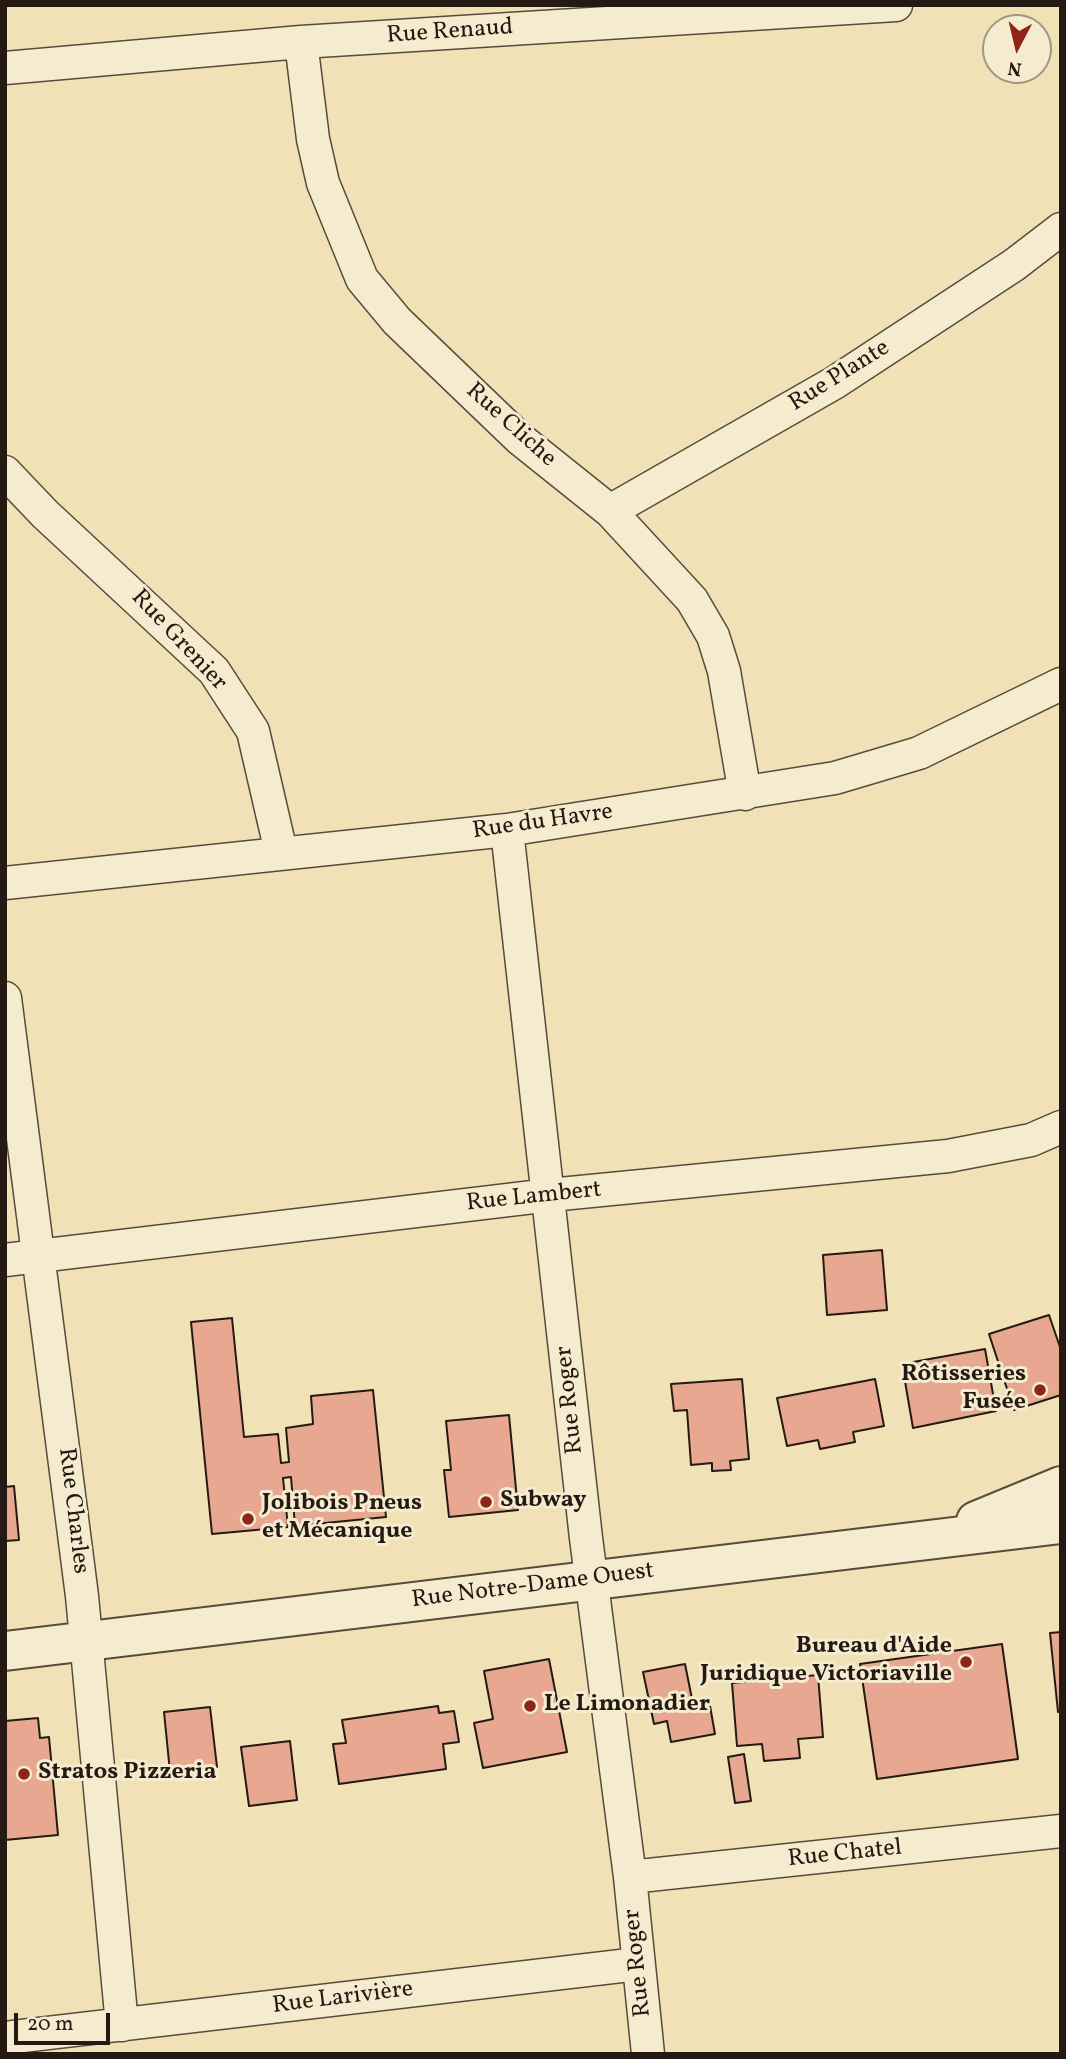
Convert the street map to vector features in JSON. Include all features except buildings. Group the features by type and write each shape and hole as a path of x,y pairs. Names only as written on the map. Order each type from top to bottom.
{"street":[{"name":"Rue Renaud","path":"5,68 301,42 896,5"},
{"name":"Rue Cliche","path":"301,42 313,139 323,183 362,279 397,321 500,420 610,510 692,600 713,636 724,671 746,794"},
{"name":"Rue Plante","path":"610,510 834,383 1014,265 1061,229"},
{"name":"Rue Grenier","path":"5,472 45,514 214,671 253,731 281,852"},
{"name":"Rue du Havre","path":"5,883 507,830 835,779 919,753 1061,684"},
{"name":"Rue Roger","path":"507,830 592,1579 630,1877 648,2054"},
{"name":"Rue Charles","path":"5,998 41,1256 88,1643 122,2025"},
{"name":"Rue Lambert","path":"5,1260 550,1195 948,1156 1031,1140 1061,1127"},
{"path":"929,1540 1061,1486"},
{"name":"Rue Notre-Dame Ouest","path":"5,1651 1061,1524"},
{"name":"Rue Chatel","path":"630,1877 1061,1831"},
{"name":"Rue Larivière","path":"5,2038 638,1964"}],"place":[{"name":"Rôtisseries Fusée","path":"1040,1390"},
{"name":"Subway","path":"486,1502"},
{"name":"Jolibois Pneus et Mécanique","path":"248,1519"},
{"name":"Bureau d'Aide Juridique Victoriaville","path":"966,1662"},
{"name":"Le Limonadier","path":"530,1706"},
{"name":"Stratos Pizzeria","path":"24,1774"}]}
